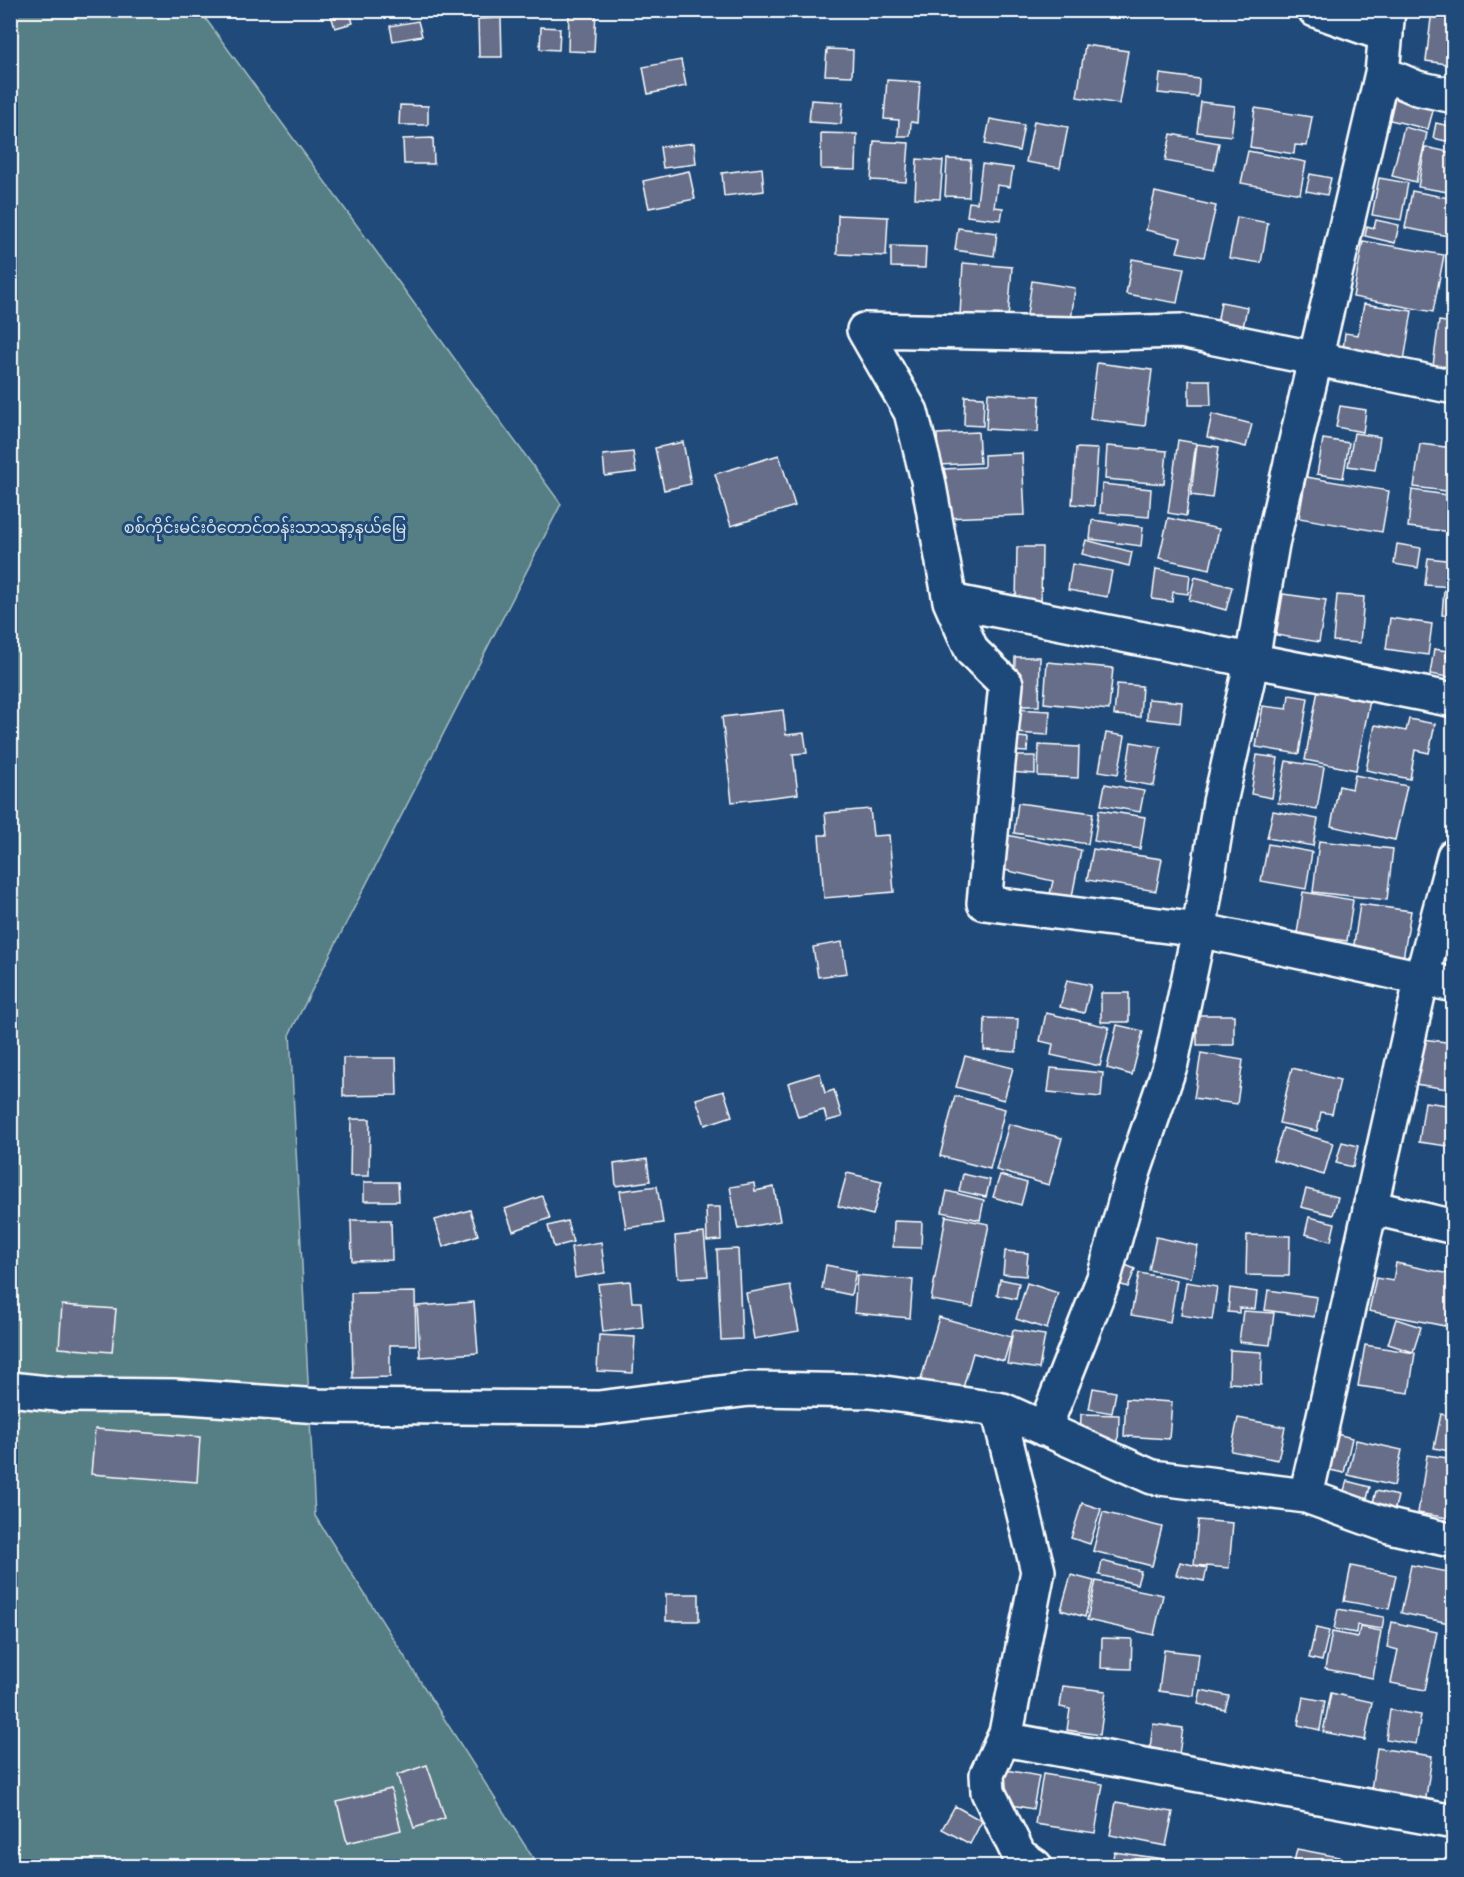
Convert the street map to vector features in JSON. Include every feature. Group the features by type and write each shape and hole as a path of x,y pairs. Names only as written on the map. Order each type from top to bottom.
{"street":[{"path":"1044,1429 1104,1278 1134,1174 1171,1063 1199,930 1220,802 1252,660 1272,544 1382,73 1387,23 1315,10"},
{"path":"1382,73 1417,88 1454,96"},
{"path":"1454,387 1180,331 1075,334 864,330 911,412 928,480 950,601 972,651 1006,684 984,903 1199,930 1454,985"},
{"path":"950,601 1454,700"},
{"path":"1306,1496 1422,977 1454,856"},
{"path":"1370,1207 1454,1227"},
{"path":"10,1389 65,1395 173,1396 319,1406 575,1408 598,1408 750,1389 871,1391 998,1409 1152,1477 1306,1496 1389,1526 1454,1541"},
{"path":"998,1409 1038,1571 1004,1739 987,1774 988,1792 1019,1856 1035,1866"},
{"path":"1004,1739 1454,1822"}],"green space":[{"name":"စစ်ကိုင်းမင်းဝံတောင်တန်းသာသနာ့နယ်မြေ","path":"11,11 200,11 561,504 290,1033 315,1516 538,1866 11,1866"}],"building":[{"path":"349,10 353,23 335,28 330,12"},
{"path":"399,10 425,10 401,17"},
{"path":"569,10 596,10 594,52 568,51"},
{"path":"1432,10 1454,10 1454,65 1426,61"},
{"path":"501,18 502,57 479,57 478,19"},
{"path":"418,21 422,36 393,41 390,26"},
{"path":"541,27 560,28 559,50 540,49"},
{"path":"1085,45 1128,51 1119,104 1077,97"},
{"path":"827,49 853,50 852,76 825,75"},
{"path":"681,60 686,86 648,94 643,67"},
{"path":"1160,74 1199,79 1198,97 1158,93"},
{"path":"887,80 920,82 917,123 911,122 910,136 898,136 899,120 884,119"},
{"path":"1391,97 1434,107 1428,129 1386,119"},
{"path":"811,100 843,102 841,124 809,122"},
{"path":"1201,102 1235,106 1231,136 1197,132"},
{"path":"400,105 428,106 428,125 399,125"},
{"path":"1255,108 1312,117 1307,146 1295,145 1294,154 1250,147"},
{"path":"990,119 1024,125 1019,151 985,144"},
{"path":"1034,121 1068,127 1060,168 1026,162"},
{"path":"1436,123 1454,127 1454,143 1433,138"},
{"path":"1404,127 1427,133 1416,182 1392,176"},
{"path":"821,133 857,134 856,170 821,169"},
{"path":"1171,134 1219,143 1214,170 1165,161"},
{"path":"433,138 434,164 404,164 403,139"},
{"path":"874,141 909,143 906,182 871,180"},
{"path":"694,143 696,164 663,168 660,147"},
{"path":"1425,147 1454,153 1454,193 1418,187"},
{"path":"1248,151 1306,162 1300,194 1241,183"},
{"path":"917,159 943,161 940,199 915,198"},
{"path":"947,159 971,160 969,197 945,196"},
{"path":"982,164 1013,168 1010,187 997,185 994,207 1003,208 1001,220 967,216 969,202 977,203"},
{"path":"762,168 764,191 724,196 722,173"},
{"path":"689,171 695,199 649,208 643,181"},
{"path":"1310,174 1331,178 1327,195 1306,191"},
{"path":"1379,178 1408,183 1401,220 1372,215"},
{"path":"1412,191 1454,199 1454,237 1405,228"},
{"path":"1155,192 1216,206 1204,257 1177,252 1181,238 1146,230"},
{"path":"838,215 888,217 886,256 837,254"},
{"path":"1237,217 1268,223 1261,263 1229,258"},
{"path":"1376,220 1399,225 1395,243 1365,236 1367,226 1374,228"},
{"path":"958,228 997,233 994,256 955,250"},
{"path":"1363,241 1444,255 1433,312 1353,297"},
{"path":"891,246 926,247 925,268 891,267"},
{"path":"1132,259 1184,268 1177,303 1126,294"},
{"path":"963,263 1012,267 1008,319 960,315"},
{"path":"1454,277 1454,307 1448,306"},
{"path":"1032,281 1075,288 1071,321 1027,315"},
{"path":"1221,302 1247,307 1243,328 1217,324"},
{"path":"1364,304 1412,311 1403,367 1342,358 1345,333 1358,335"},
{"path":"1439,321 1454,323 1454,376 1432,373"},
{"path":"1097,363 1152,370 1145,426 1090,419"},
{"path":"1189,380 1210,380 1211,405 1189,405"},
{"path":"988,393 1040,396 1038,432 986,429"},
{"path":"965,396 984,397 983,426 964,425"},
{"path":"1340,406 1366,410 1363,432 1336,427"},
{"path":"1212,414 1252,424 1246,447 1207,437"},
{"path":"978,432 980,463 939,465 937,434"},
{"path":"1354,433 1380,437 1375,470 1348,466"},
{"path":"1323,439 1349,443 1343,478 1317,474"},
{"path":"1178,440 1196,443 1186,516 1168,513"},
{"path":"683,442 691,484 664,490 655,448"},
{"path":"1197,444 1219,447 1212,498 1191,495"},
{"path":"1420,444 1454,448 1454,492 1414,487"},
{"path":"1107,446 1167,451 1164,484 1105,479"},
{"path":"1076,448 1098,449 1094,506 1072,504"},
{"path":"633,452 636,472 605,476 603,455"},
{"path":"1022,453 1025,515 945,518 943,469 984,467 984,455"},
{"path":"779,455 795,506 731,526 715,474"},
{"path":"1306,477 1389,491 1382,532 1299,518"},
{"path":"1102,484 1151,489 1149,517 1100,513"},
{"path":"1412,490 1454,496 1453,532 1408,527"},
{"path":"1168,518 1219,529 1210,569 1159,558"},
{"path":"1092,520 1143,527 1141,546 1090,539"},
{"path":"1086,540 1132,552 1129,566 1082,554"},
{"path":"1397,544 1421,548 1418,568 1394,564"},
{"path":"1017,547 1042,547 1041,603 1016,603"},
{"path":"1428,558 1454,561 1454,587 1425,585"},
{"path":"1072,564 1112,571 1107,597 1068,590"},
{"path":"1156,569 1190,575 1188,594 1173,592 1172,602 1152,599"},
{"path":"1195,577 1232,587 1226,610 1189,600"},
{"path":"1444,590 1454,591 1454,616 1442,615"},
{"path":"1283,594 1326,600 1319,642 1276,635"},
{"path":"1337,595 1364,597 1360,643 1333,641"},
{"path":"1390,618 1432,624 1428,655 1386,649"},
{"path":"1434,649 1447,651 1446,657 1454,658 1454,678 1430,674"},
{"path":"1015,657 1040,657 1039,706 1014,706"},
{"path":"1047,662 1113,668 1109,710 1044,703"},
{"path":"1117,684 1142,686 1140,717 1114,715"},
{"path":"1318,690 1370,700 1356,770 1305,760"},
{"path":"1289,695 1308,698 1299,754 1256,747 1263,706 1287,709"},
{"path":"1148,699 1182,702 1180,723 1147,719"},
{"path":"1015,709 1050,711 1048,735 1014,733"},
{"path":"783,710 786,735 804,733 807,753 793,754 798,794 732,802 722,717"},
{"path":"1409,719 1435,724 1429,753 1415,750 1410,779 1366,770 1375,725 1406,731"},
{"path":"1106,733 1125,736 1118,774 1099,771"},
{"path":"1008,736 1028,738 1027,752 1007,751"},
{"path":"1131,742 1161,747 1154,786 1125,781"},
{"path":"1039,745 1079,747 1078,778 1038,776"},
{"path":"1257,755 1278,758 1272,798 1251,794"},
{"path":"1009,756 1035,756 1035,774 1008,772"},
{"path":"1286,761 1324,767 1317,809 1278,803"},
{"path":"1355,775 1407,786 1395,840 1331,826 1339,786 1352,789"},
{"path":"1105,784 1144,791 1140,812 1101,805"},
{"path":"1018,803 1093,813 1088,844 1014,833"},
{"path":"870,809 873,836 889,835 894,892 824,898 819,835 827,835 825,813"},
{"path":"1099,810 1145,817 1140,849 1094,841"},
{"path":"1273,811 1318,819 1313,846 1267,838"},
{"path":"1007,835 1081,850 1070,907 1048,902 1053,881 1000,869"},
{"path":"1319,841 1393,849 1387,900 1313,892"},
{"path":"1268,844 1312,852 1306,889 1261,881"},
{"path":"1093,849 1162,859 1156,891 1087,880"},
{"path":"1303,892 1353,900 1347,941 1297,934"},
{"path":"1360,904 1411,911 1403,959 1353,951"},
{"path":"1454,941 1454,967 1447,966"},
{"path":"842,942 847,973 818,977 813,947"},
{"path":"1067,980 1091,985 1084,1013 1060,1007"},
{"path":"1101,993 1129,993 1129,1022 1101,1022"},
{"path":"1046,1013 1109,1027 1100,1066 1051,1055 1053,1044 1040,1041"},
{"path":"1197,1015 1234,1015 1234,1045 1197,1045"},
{"path":"985,1018 1018,1019 1016,1052 984,1050"},
{"path":"1117,1025 1143,1031 1132,1075 1107,1068"},
{"path":"1422,1039 1454,1043 1454,1090 1415,1084"},
{"path":"1201,1053 1243,1060 1237,1104 1194,1098"},
{"path":"965,1056 1013,1068 1004,1100 956,1087"},
{"path":"343,1058 396,1058 397,1095 343,1096"},
{"path":"1051,1068 1103,1073 1101,1097 1048,1092"},
{"path":"1292,1068 1340,1080 1332,1114 1321,1112 1317,1131 1279,1123"},
{"path":"820,1073 825,1093 834,1090 842,1117 827,1121 824,1110 798,1117 788,1083"},
{"path":"724,1091 732,1116 705,1125 696,1099"},
{"path":"955,1096 1005,1109 990,1169 940,1156"},
{"path":"1425,1102 1454,1106 1454,1147 1419,1142"},
{"path":"351,1119 370,1119 369,1176 350,1176"},
{"path":"1009,1124 1062,1138 1049,1185 996,1170"},
{"path":"1283,1128 1333,1143 1324,1175 1273,1160"},
{"path":"1342,1142 1358,1146 1353,1167 1336,1163"},
{"path":"647,1159 650,1181 616,1186 614,1164"},
{"path":"847,1173 882,1181 873,1215 838,1206"},
{"path":"963,1174 990,1180 986,1197 959,1191"},
{"path":"1000,1175 1027,1183 1021,1205 993,1197"},
{"path":"364,1182 398,1182 399,1201 364,1201"},
{"path":"754,1183 755,1191 774,1187 780,1221 738,1229 730,1187"},
{"path":"657,1186 663,1223 626,1228 620,1191"},
{"path":"1306,1189 1338,1197 1333,1215 1301,1207"},
{"path":"947,1191 984,1200 980,1220 942,1212"},
{"path":"542,1196 550,1218 513,1231 505,1209"},
{"path":"706,1207 720,1207 721,1240 707,1241"},
{"path":"470,1210 478,1235 443,1247 435,1220"},
{"path":"946,1216 989,1224 973,1307 931,1300"},
{"path":"1309,1217 1335,1223 1331,1241 1305,1234"},
{"path":"351,1220 391,1220 392,1260 352,1261"},
{"path":"567,1221 573,1242 554,1247 548,1226"},
{"path":"894,1221 922,1222 921,1248 893,1247"},
{"path":"704,1233 708,1276 678,1278 675,1236"},
{"path":"1247,1235 1290,1236 1289,1276 1246,1275"},
{"path":"1156,1237 1198,1246 1191,1278 1149,1270"},
{"path":"601,1242 605,1273 575,1278 571,1247"},
{"path":"738,1249 742,1339 721,1340 717,1250"},
{"path":"1005,1251 1028,1253 1026,1276 1003,1274"},
{"path":"1396,1263 1454,1275 1454,1286 1445,1326 1369,1311 1376,1278 1393,1281"},
{"path":"1123,1264 1135,1269 1128,1287 1116,1283"},
{"path":"826,1265 856,1271 851,1295 822,1289"},
{"path":"1139,1273 1177,1280 1170,1322 1131,1315"},
{"path":"857,1275 913,1280 910,1318 854,1313"},
{"path":"1000,1279 1019,1283 1016,1299 997,1295"},
{"path":"630,1281 632,1302 641,1302 643,1327 603,1332 598,1284"},
{"path":"1186,1282 1217,1287 1212,1320 1181,1315"},
{"path":"1027,1283 1058,1293 1047,1329 1016,1319"},
{"path":"790,1285 799,1331 754,1339 746,1293"},
{"path":"1230,1288 1257,1292 1255,1309 1239,1308 1239,1313 1228,1312"},
{"path":"1268,1290 1317,1297 1314,1317 1265,1310"},
{"path":"415,1292 416,1345 390,1345 390,1377 353,1378 351,1293"},
{"path":"474,1302 478,1353 420,1357 417,1306"},
{"path":"62,1305 116,1309 112,1352 59,1348"},
{"path":"1243,1311 1274,1313 1270,1345 1239,1342"},
{"path":"939,1317 1011,1337 1004,1361 973,1353 961,1395 920,1383"},
{"path":"1396,1319 1421,1327 1413,1352 1388,1344"},
{"path":"1013,1330 1045,1335 1039,1369 1007,1364"},
{"path":"599,1335 635,1337 633,1373 597,1371"},
{"path":"1365,1345 1415,1353 1409,1393 1358,1386"},
{"path":"1230,1350 1262,1352 1261,1385 1229,1383"},
{"path":"1093,1388 1116,1392 1112,1413 1089,1409"},
{"path":"1126,1399 1172,1402 1169,1439 1124,1436"},
{"path":"1081,1414 1119,1415 1118,1446 1080,1445"},
{"path":"1441,1414 1454,1417 1454,1452 1434,1448"},
{"path":"1238,1418 1285,1427 1278,1460 1231,1451"},
{"path":"95,1429 200,1437 197,1482 91,1474"},
{"path":"1333,1433 1352,1438 1344,1473 1325,1469"},
{"path":"1356,1440 1402,1450 1394,1486 1348,1475"},
{"path":"1427,1455 1454,1459 1454,1519 1418,1513"},
{"path":"1347,1481 1370,1487 1365,1507 1341,1500"},
{"path":"1376,1491 1398,1496 1393,1516 1371,1511"},
{"path":"1082,1503 1101,1509 1090,1544 1071,1538"},
{"path":"1103,1512 1162,1527 1152,1566 1093,1551"},
{"path":"1198,1520 1233,1523 1229,1568 1194,1565"},
{"path":"1102,1561 1141,1571 1137,1584 1099,1575"},
{"path":"1180,1562 1207,1568 1204,1581 1176,1575"},
{"path":"1411,1565 1454,1573 1454,1624 1401,1613"},
{"path":"1351,1566 1396,1575 1389,1609 1344,1601"},
{"path":"1071,1575 1094,1581 1085,1617 1061,1610"},
{"path":"1096,1581 1163,1595 1154,1635 1087,1620"},
{"path":"666,1594 699,1594 699,1621 666,1621"},
{"path":"1338,1609 1384,1617 1382,1629 1357,1625 1356,1633 1334,1629"},
{"path":"1392,1622 1437,1632 1425,1690 1391,1683 1398,1650 1387,1647"},
{"path":"1360,1627 1381,1631 1373,1678 1325,1669 1332,1632 1358,1637"},
{"path":"1316,1628 1329,1631 1322,1661 1309,1658"},
{"path":"1102,1638 1132,1639 1131,1669 1101,1668"},
{"path":"1164,1650 1199,1654 1194,1696 1159,1691"},
{"path":"1063,1686 1106,1691 1100,1735 1067,1730 1070,1709 1060,1707"},
{"path":"1201,1690 1229,1696 1225,1710 1198,1704"},
{"path":"1331,1693 1372,1702 1365,1740 1323,1732"},
{"path":"1303,1697 1325,1701 1320,1730 1298,1725"},
{"path":"1390,1710 1421,1715 1416,1744 1386,1739"},
{"path":"1153,1724 1183,1728 1178,1760 1149,1756"},
{"path":"1377,1748 1432,1756 1425,1804 1370,1797"},
{"path":"427,1765 445,1818 414,1828 397,1775"},
{"path":"1006,1770 1039,1776 1033,1809 1000,1803"},
{"path":"1043,1774 1103,1784 1095,1833 1035,1824"},
{"path":"391,1789 401,1830 347,1843 337,1802"},
{"path":"1116,1802 1173,1812 1166,1846 1110,1835"},
{"path":"955,1806 982,1821 970,1844 942,1829"},
{"path":"1297,1849 1339,1857 1337,1866 1293,1866"},
{"path":"1114,1852 1163,1859 1162,1866 1112,1866"},
{"path":"1245,1859 1264,1866 1242,1866"}]}
